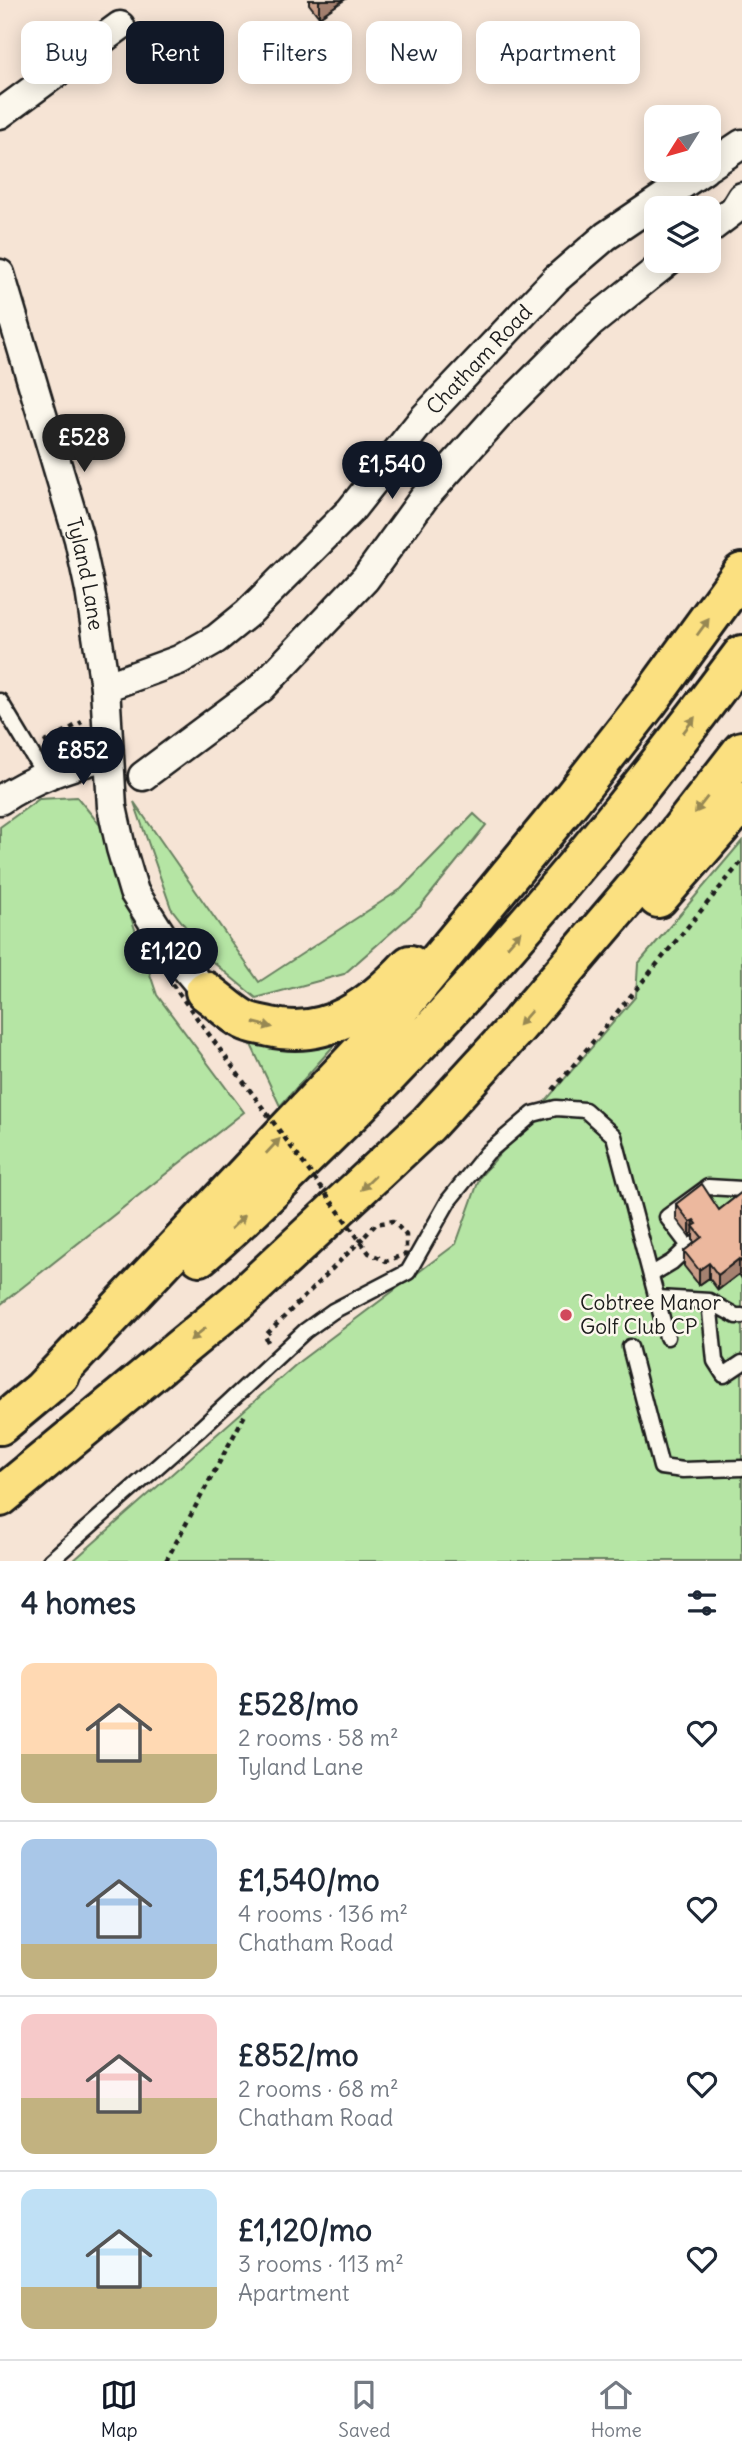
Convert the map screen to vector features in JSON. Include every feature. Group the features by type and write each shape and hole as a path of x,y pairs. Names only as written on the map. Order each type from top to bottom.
{"highway":[{"path":"41,1391 380,1032 572,799 648,702 742,573"},
{"path":"0,1425 223,1237 402,1062 566,880 638,792 742,655"},
{"path":"0,1497 239,1300 428,1124 555,984 636,887 742,751"},
{"path":"189,987 245,1020 291,1032 318,1029 352,1015 387,989 505,862 572,799"},
{"path":"555,984 656,901 742,802"}],"street":[{"path":"0,114 120,26"},
{"path":"721,161 740,153"},
{"name":"Chatham Road","path":"105,687 179,660 216,639 248,613 350,511 422,418 556,279 606,236 686,182"},
{"path":"721,220 734,210 742,197"},
{"path":"143,776 261,688 365,579 425,498 504,409 587,326 653,273"},
{"name":"Tyland Lane","path":"0,274 79,539 105,687 112,807 134,892 173,953 189,987"},
{"path":"0,800 24,784 107,756"}],"lane":[{"path":"0,701 46,776"},
{"path":"50,1561 306,1331 333,1311 408,1272 449,1200 487,1153 534,1114 556,1108 585,1110 614,1136 667,1337"},
{"path":"652,1274 672,1262 689,1246 667,1217 708,1186 742,1189"},
{"path":"658,1298 709,1301 736,1316 742,1316"},
{"path":"709,1301 715,1361 725,1381 742,1363"},
{"path":"630,1347 661,1467 683,1470 742,1468"}],"path":[{"path":"534,1114 742,861"},
{"path":"189,987 369,1253 386,1261 406,1254 406,1235 393,1221 376,1224 364,1237 265,1336 274,1361"},
{"path":"166,1561 248,1409"}],"green space":[{"path":"77,797 100,825 157,995 244,1112 0,1305 0,827 39,799"},
{"path":"134,802 259,982 401,889 474,814 486,825 420,907 344,974 256,998 213,962 171,908"},
{"path":"742,841 742,1561 73,1561 300,1361 456,1244 480,1177 636,996 638,964"},
{"path":"354,1023 280,1106 245,1032"}],"building":[{"path":"702,1184 719,1210 742,1192 742,1263 739,1259 718,1275 709,1263 699,1270 684,1251 702,1237 693,1226 697,1224 694,1220 690,1222 676,1204"}],"place":[{"name":"Cobtree Manor Golf Club CP","path":"566,1315"}]}
